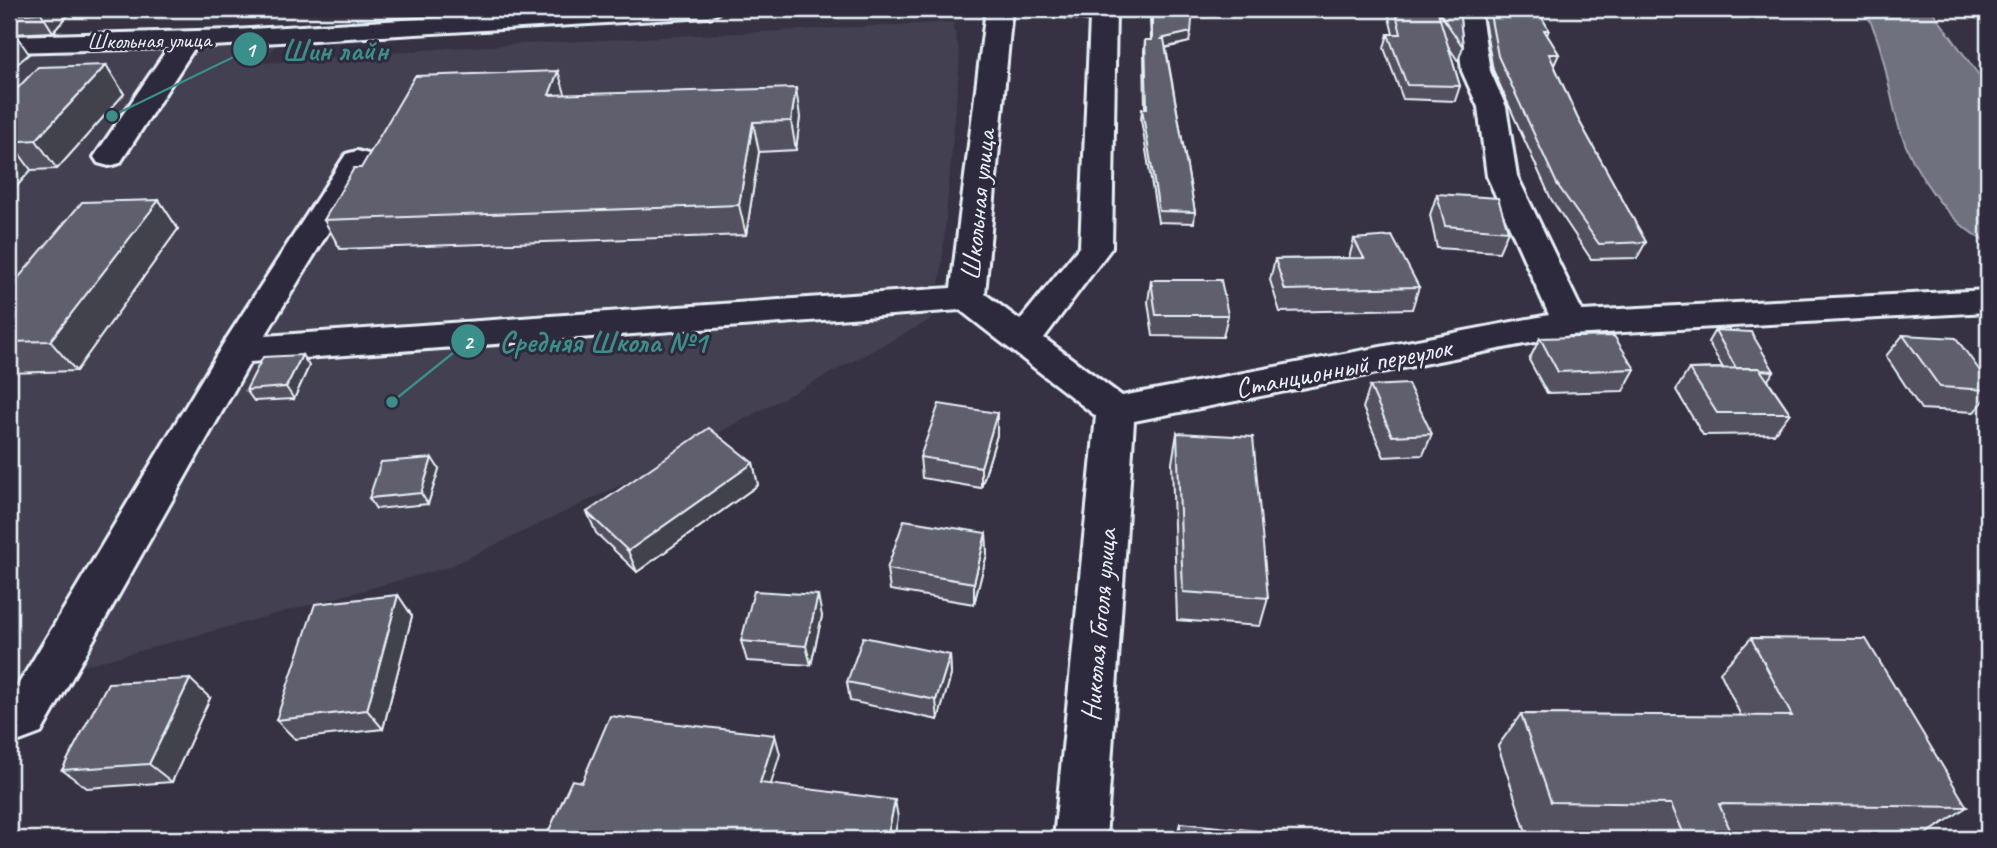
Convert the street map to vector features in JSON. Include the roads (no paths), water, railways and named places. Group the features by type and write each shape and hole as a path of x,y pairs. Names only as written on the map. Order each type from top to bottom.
{"street":[{"path":"234,38 252,9"},
{"name":"Школьная улица","path":"9,44 234,38 708,9"},
{"name":"Школьная улица","path":"999,9 967,298 1116,411"},
{"path":"1022,342 1096,247 1103,11 1055,9"},
{"path":"1467,9 1476,71 1492,107 1502,176 1570,323"},
{"path":"109,157 187,39"},
{"path":"9,723 23,718 238,350 357,160"},
{"path":"238,350 967,298"},
{"name":"Станционный переулок","path":"1116,411 1570,323 1988,301"},
{"name":"Николая Гоголя улица","path":"1080,839 1116,411"}],"water":[{"path":"1864,9 1931,9 1988,88 1988,243 1973,234 1946,209 1933,194 1913,161 1899,127 1877,37"}],"place":[{"name":"Шин лайн","path":"112,116"},
{"name":"Средняя Школа №1","path":"392,402"}]}
